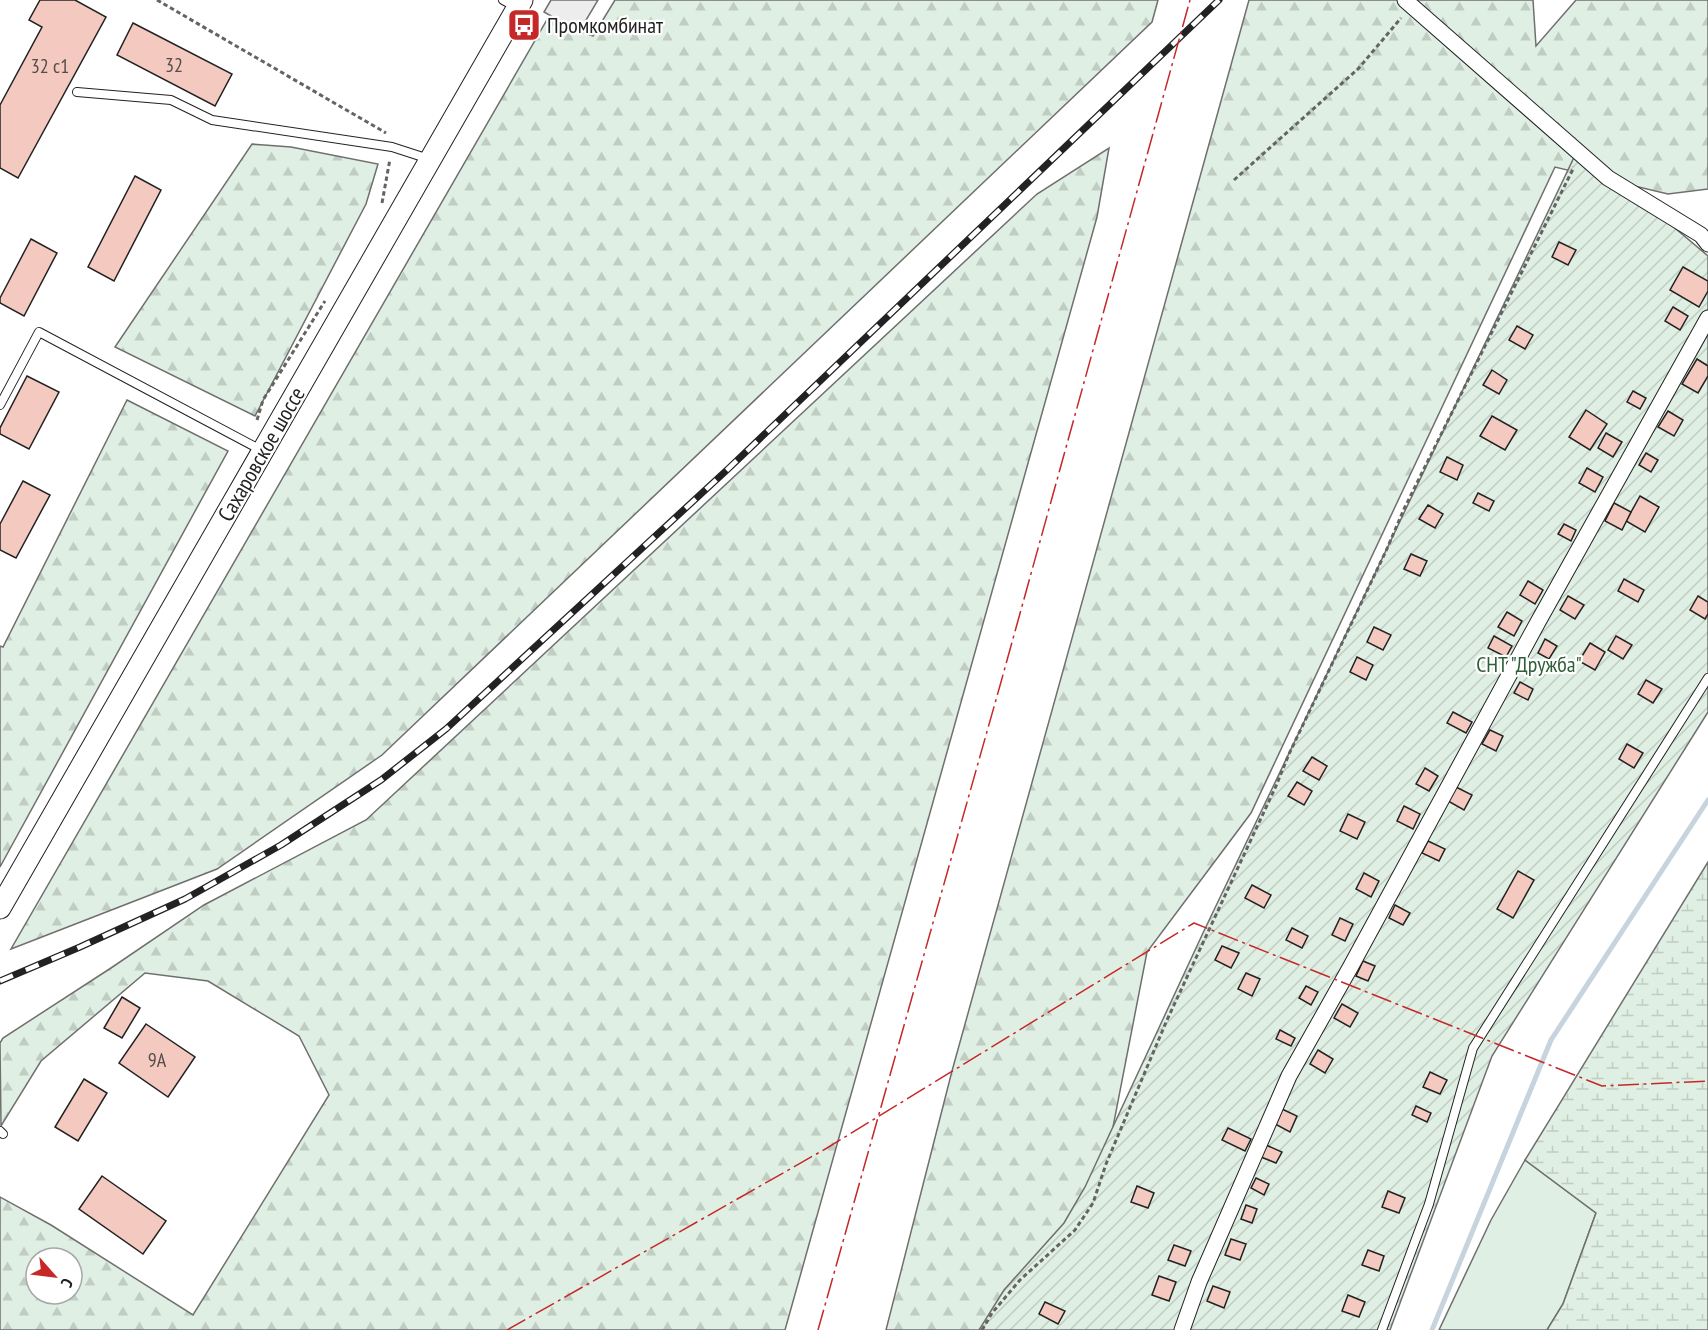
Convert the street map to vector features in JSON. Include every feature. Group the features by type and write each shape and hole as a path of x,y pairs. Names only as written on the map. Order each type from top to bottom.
{"main road":[{"name":"Сахаровское шоссе","path":"0,908 256,448 431,160 514,2"}],"street":[{"path":"1409,3 1608,178 1701,235 1708,244"},
{"path":"1182,1330 1199,1282 1289,1076 1708,318"}],"lane":[{"path":"77,92 171,100 212,120 392,147 431,160"},
{"path":"0,405 39,332 256,448"},
{"path":"1382,1330 1429,1204 1473,1048 1708,678"}],"path":[{"path":"157,0 391,136"},
{"path":"1234,180 1358,69 1409,3"},
{"path":"378,211 383,201 392,147"},
{"path":"982,1330 992,1312 1020,1280 1075,1230 1092,1203 1106,1164 1167,1020 1289,754 1404,509 1581,154"},
{"path":"256,448 263,400 328,296"}],"green space":[{"path":"615,0 1158,0 1152,22 382,755 217,869 11,949 548,18 593,36"},
{"path":"1249,0 1533,0 1536,46 1576,0 1708,0 1708,189 1668,194 1555,167 1251,813 1147,952 1100,1194 989,1330 886,1330 952,1071"},
{"path":"252,144 291,147 378,164 366,204 255,416 115,347"},
{"name":"СНТ \"Дружба\"","path":"1579,147 1708,256 1708,712 1492,1056 1390,1330 979,1330 1004,1290 1064,1223 1085,1187 1203,933"},
{"path":"1109,148 1097,217 785,1330 0,1330 0,1197 51,1225 193,1315 329,1095 299,1036 208,981 145,973 41,1061 1,1126 0,1043 3,1038 204,905 366,820 1037,194"},
{"path":"127,400 228,451 0,867 0,646 3,647"},
{"path":"1708,862 1708,1330 1547,1330 1563,1304 1596,1213 1525,1160"},
{"path":"1525,1160 1596,1213 1563,1304 1547,1330 1439,1330 1491,1220"}],"shaded area":[{"path":"551,0 598,0 579,32 544,12"}],"building":[{"path":"40,0 75,0 106,17 18,178 0,168 0,105 42,27 29,20"},
{"path":"133,23 232,74 215,106 117,55"},
{"path":"135,176 161,190 114,281 88,267"},
{"path":"31,239 57,253 24,316 0,303 0,298"},
{"path":"1559,242 1576,250 1568,265 1552,257"},
{"path":"1683,267 1708,281 1708,291 1699,307 1670,290"},
{"path":"1673,307 1688,316 1680,330 1665,321"},
{"path":"1517,326 1533,335 1525,349 1509,340"},
{"path":"1697,359 1708,366 1708,376 1698,393 1682,384"},
{"path":"1492,370 1507,380 1499,394 1483,385"},
{"path":"27,376 59,392 29,449 0,434 0,428"},
{"path":"1633,391 1646,398 1640,409 1627,402"},
{"path":"1586,410 1607,424 1590,450 1569,437"},
{"path":"1668,411 1683,420 1674,436 1658,427"},
{"path":"1492,416 1517,430 1505,450 1480,436"},
{"path":"1606,433 1622,442 1613,457 1598,448"},
{"path":"1646,453 1658,460 1651,472 1639,465"},
{"path":"1447,457 1463,465 1457,480 1440,472"},
{"path":"1587,468 1603,477 1595,492 1579,483"},
{"path":"23,481 50,495 16,558 0,550 0,524"},
{"path":"1478,493 1494,501 1489,511 1473,503"},
{"path":"1640,496 1659,507 1645,532 1626,521"},
{"path":"1614,503 1631,512 1622,530 1605,521"},
{"path":"1428,505 1443,514 1435,528 1419,519"},
{"path":"1564,524 1576,530 1571,541 1558,534"},
{"path":"1411,554 1427,561 1420,576 1404,569"},
{"path":"1624,579 1644,590 1638,602 1618,591"},
{"path":"1528,581 1543,590 1535,604 1520,595"},
{"path":"1568,596 1584,605 1575,619 1560,610"},
{"path":"1698,596 1708,602 1708,614 1705,619 1690,610"},
{"path":"1507,612 1522,621 1514,636 1498,627"},
{"path":"1374,627 1391,635 1383,650 1367,642"},
{"path":"1494,636 1512,646 1506,657 1488,648"},
{"path":"1616,636 1632,645 1623,659 1608,650"},
{"path":"1545,639 1557,646 1549,659 1538,653"},
{"path":"1590,643 1605,652 1595,670 1579,661"},
{"path":"1357,657 1373,665 1366,680 1350,672"},
{"path":"1646,680 1662,689 1653,703 1638,694"},
{"path":"1520,682 1533,689 1528,700 1514,693"},
{"path":"1453,712 1472,722 1466,733 1447,723"},
{"path":"1490,730 1503,736 1496,751 1482,744"},
{"path":"1627,744 1643,753 1634,768 1619,759"},
{"path":"1312,757 1327,766 1319,780 1303,771"},
{"path":"1425,768 1438,776 1429,791 1416,784"},
{"path":"1297,782 1312,791 1304,805 1288,796"},
{"path":"1456,787 1472,795 1464,810 1448,801"},
{"path":"1404,806 1420,814 1413,829 1397,821"},
{"path":"1348,814 1365,822 1357,839 1340,831"},
{"path":"1428,841 1445,849 1439,861 1422,853"},
{"path":"1518,871 1534,880 1513,918 1497,909"},
{"path":"1364,873 1379,881 1371,897 1356,889"},
{"path":"1252,885 1271,895 1264,908 1245,898"},
{"path":"1395,905 1410,913 1403,925 1389,918"},
{"path":"1340,918 1353,924 1345,941 1332,935"},
{"path":"1292,928 1308,936 1302,948 1286,940"},
{"path":"1222,946 1239,953 1231,968 1215,960"},
{"path":"1363,961 1375,966 1368,981 1356,976"},
{"path":"1246,973 1260,979 1252,996 1238,989"},
{"path":"1306,986 1318,992 1311,1005 1299,998"},
{"path":"122,997 140,1008 122,1038 104,1028"},
{"path":"1342,1004 1358,1013 1350,1027 1334,1018"},
{"path":"146,1024 195,1057 168,1097 119,1063"},
{"path":"1280,1030 1295,1038 1291,1046 1276,1039"},
{"path":"1318,1050 1333,1059 1325,1073 1310,1064"},
{"path":"1430,1072 1447,1080 1440,1094 1423,1087"},
{"path":"84,1079 107,1093 78,1141 55,1127"},
{"path":"1416,1106 1431,1113 1427,1122 1412,1115"},
{"path":"1282,1109 1297,1116 1290,1132 1275,1124"},
{"path":"1228,1128 1251,1139 1245,1151 1222,1140"},
{"path":"1266,1145 1282,1152 1276,1163 1261,1157"},
{"path":"102,1176 166,1221 143,1254 79,1209"},
{"path":"1256,1178 1269,1184 1264,1195 1251,1188"},
{"path":"1137,1186 1154,1193 1148,1208 1131,1202"},
{"path":"1388,1191 1405,1198 1399,1213 1382,1207"},
{"path":"1246,1205 1257,1209 1252,1223 1241,1219"},
{"path":"1231,1239 1246,1244 1240,1260 1225,1255"},
{"path":"1174,1245 1191,1251 1185,1266 1168,1260"},
{"path":"1368,1250 1384,1256 1379,1271 1362,1265"},
{"path":"1159,1276 1176,1282 1169,1301 1152,1295"},
{"path":"1213,1286 1230,1292 1224,1308 1207,1301"},
{"path":"1348,1295 1365,1302 1359,1317 1342,1311"},
{"path":"1045,1302 1065,1311 1058,1324 1039,1314"}],"waterway":[{"path":"1432,1330 1551,1040 1708,800"}],"railway":[{"path":"0,981 185,899 281,845 381,780 446,729 728,469 1219,0"}],"power":[{"path":"818,1330 1190,0"},
{"path":"507,1330 827,1148 1194,923 1602,1086 1708,1081"}],"place":[{"name":"Промкомбинат","path":"524,25"}]}
